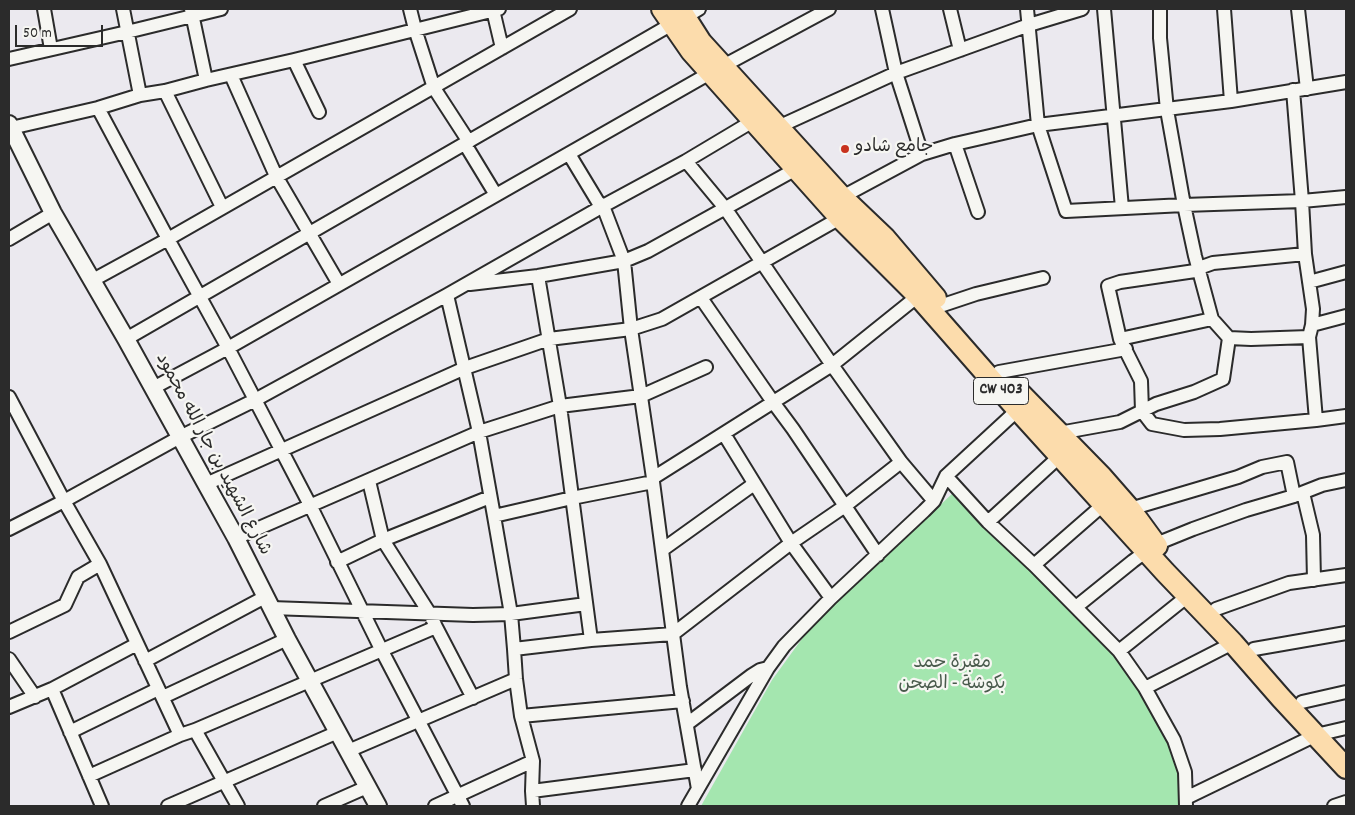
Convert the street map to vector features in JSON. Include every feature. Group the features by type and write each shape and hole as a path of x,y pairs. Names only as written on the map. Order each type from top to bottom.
{"main road":[{"name":"CW 403","path":"680,14 691,51 717,69 778,127 842,197 885,238 999,372 1060,456 1104,504 1216,609 1330,732 1346,752"},
{"name":"CW 403","path":"717,69 753,121 840,218 1022,405 1059,434 1102,477 1130,510 1151,548 1188,595 1281,698 1330,732 1346,768"}],"street":[{"path":"44,9 51,49"},
{"path":"123,9 140,95"},
{"path":"9,59 127,32 192,12 221,9"},
{"path":"410,9 434,88 496,195"},
{"path":"93,280 434,88 570,9"},
{"path":"882,9 896,73 922,154"},
{"path":"950,9 960,50"},
{"path":"1027,9 1038,125 1066,211 1184,204 1302,201 1346,197"},
{"path":"778,127 896,73 1029,25 1082,9"},
{"path":"1104,9 1122,208"},
{"path":"1160,9 1160,38 1166,110 1195,256 1212,319 1229,338 1252,339 1310,331 1346,316"},
{"path":"1224,9 1231,101"},
{"path":"1298,9 1307,89"},
{"path":"10,126 98,108 140,95 165,91 496,10 502,48"},
{"path":"153,388 228,348 820,11"},
{"path":"192,12 206,80"},
{"path":"126,339 467,143 680,14"},
{"path":"294,60 319,112"},
{"path":"231,75 276,176 339,284"},
{"path":"206,484 465,368 548,339 630,329 662,319 840,218 842,197 922,154 955,144 1038,125 1231,101 1346,82"},
{"path":"1293,90 1305,254 1313,309 1310,331 1316,420"},
{"path":"165,91 222,207"},
{"path":"98,108 228,348 460,801"},
{"path":"9,529 180,437 255,400 686,161 753,121"},
{"name":"شارع الشهيد بن جار الله محمود","path":"10,126 53,213 93,280 236,538 286,639 378,806"},
{"path":"955,144 978,212"},
{"path":"569,154 598,202 603,206 624,261 630,329 653,480 673,634 698,789"},
{"path":"686,161 726,208 832,365 901,462 934,500"},
{"path":"465,284 538,276 624,261 648,251 796,169"},
{"path":"9,239 53,213"},
{"path":"1305,254 1213,264 1195,271 1120,282 1108,286 1123,344 1141,381 1142,411 1152,424 1184,430 1220,429 1346,416"},
{"path":"1309,282 1346,272"},
{"path":"538,276 560,406 591,640"},
{"path":"943,305 976,294 1043,278"},
{"path":"447,294 479,432 494,516 510,614 521,716 533,761 533,806"},
{"path":"494,516 653,480 832,365 918,296"},
{"path":"701,298 878,555"},
{"path":"999,372 1123,344 1212,319"},
{"path":"1059,434 1120,422 1156,404 1194,392 1223,379 1229,338"},
{"path":"236,538 479,432 560,406 641,396 706,367"},
{"path":"9,397 100,564 180,735"},
{"path":"688,806 768,668 784,646 831,598 934,500 946,476 1022,405"},
{"path":"724,434 791,542 831,598"},
{"path":"988,522 1060,456"},
{"path":"514,649 591,640 673,634 791,542 845,506 901,462"},
{"path":"1130,510 1238,477 1262,467 1287,462 1314,535 1314,580"},
{"path":"946,476 988,522 1034,565 1119,651 1145,688 1174,740 1186,772 1186,802 1330,732"},
{"path":"369,480 383,540 430,614 473,698"},
{"path":"1076,607 1151,548 1193,529 1246,510 1298,495 1322,485 1346,480"},
{"path":"662,550 754,484"},
{"path":"337,562 383,540 490,497"},
{"path":"1034,565 1104,504"},
{"path":"9,632 65,605 76,579 100,564"},
{"path":"1216,609 1289,583 1346,575"},
{"path":"1119,651 1188,595"},
{"path":"145,661 268,602 362,610 473,615 510,614 586,604"},
{"path":"89,776 180,735 436,628"},
{"path":"1254,649 1346,633"},
{"path":"70,732 286,639"},
{"path":"1145,688 1233,643"},
{"path":"9,707 52,689 137,644"},
{"path":"9,659 35,697"},
{"path":"687,724 752,675 768,668"},
{"path":"348,751 516,679"},
{"path":"52,689 102,806"},
{"path":"1302,702 1346,692"},
{"path":"521,716 683,701"},
{"path":"195,730 238,806"},
{"path":"168,806 338,732"},
{"path":"435,806 460,801 533,761"},
{"path":"532,791 695,770"},
{"path":"324,806 367,787"},
{"path":"1334,806 1346,802"}],"green space":[{"name":"مقبرة حمد بكوشة - الصحن","path":"954,492 1116,653 1148,702 1162,729 1180,773 1179,806 701,806 772,680 809,629"}],"place":[{"name":"جامع شادو","path":"845,149"}]}
